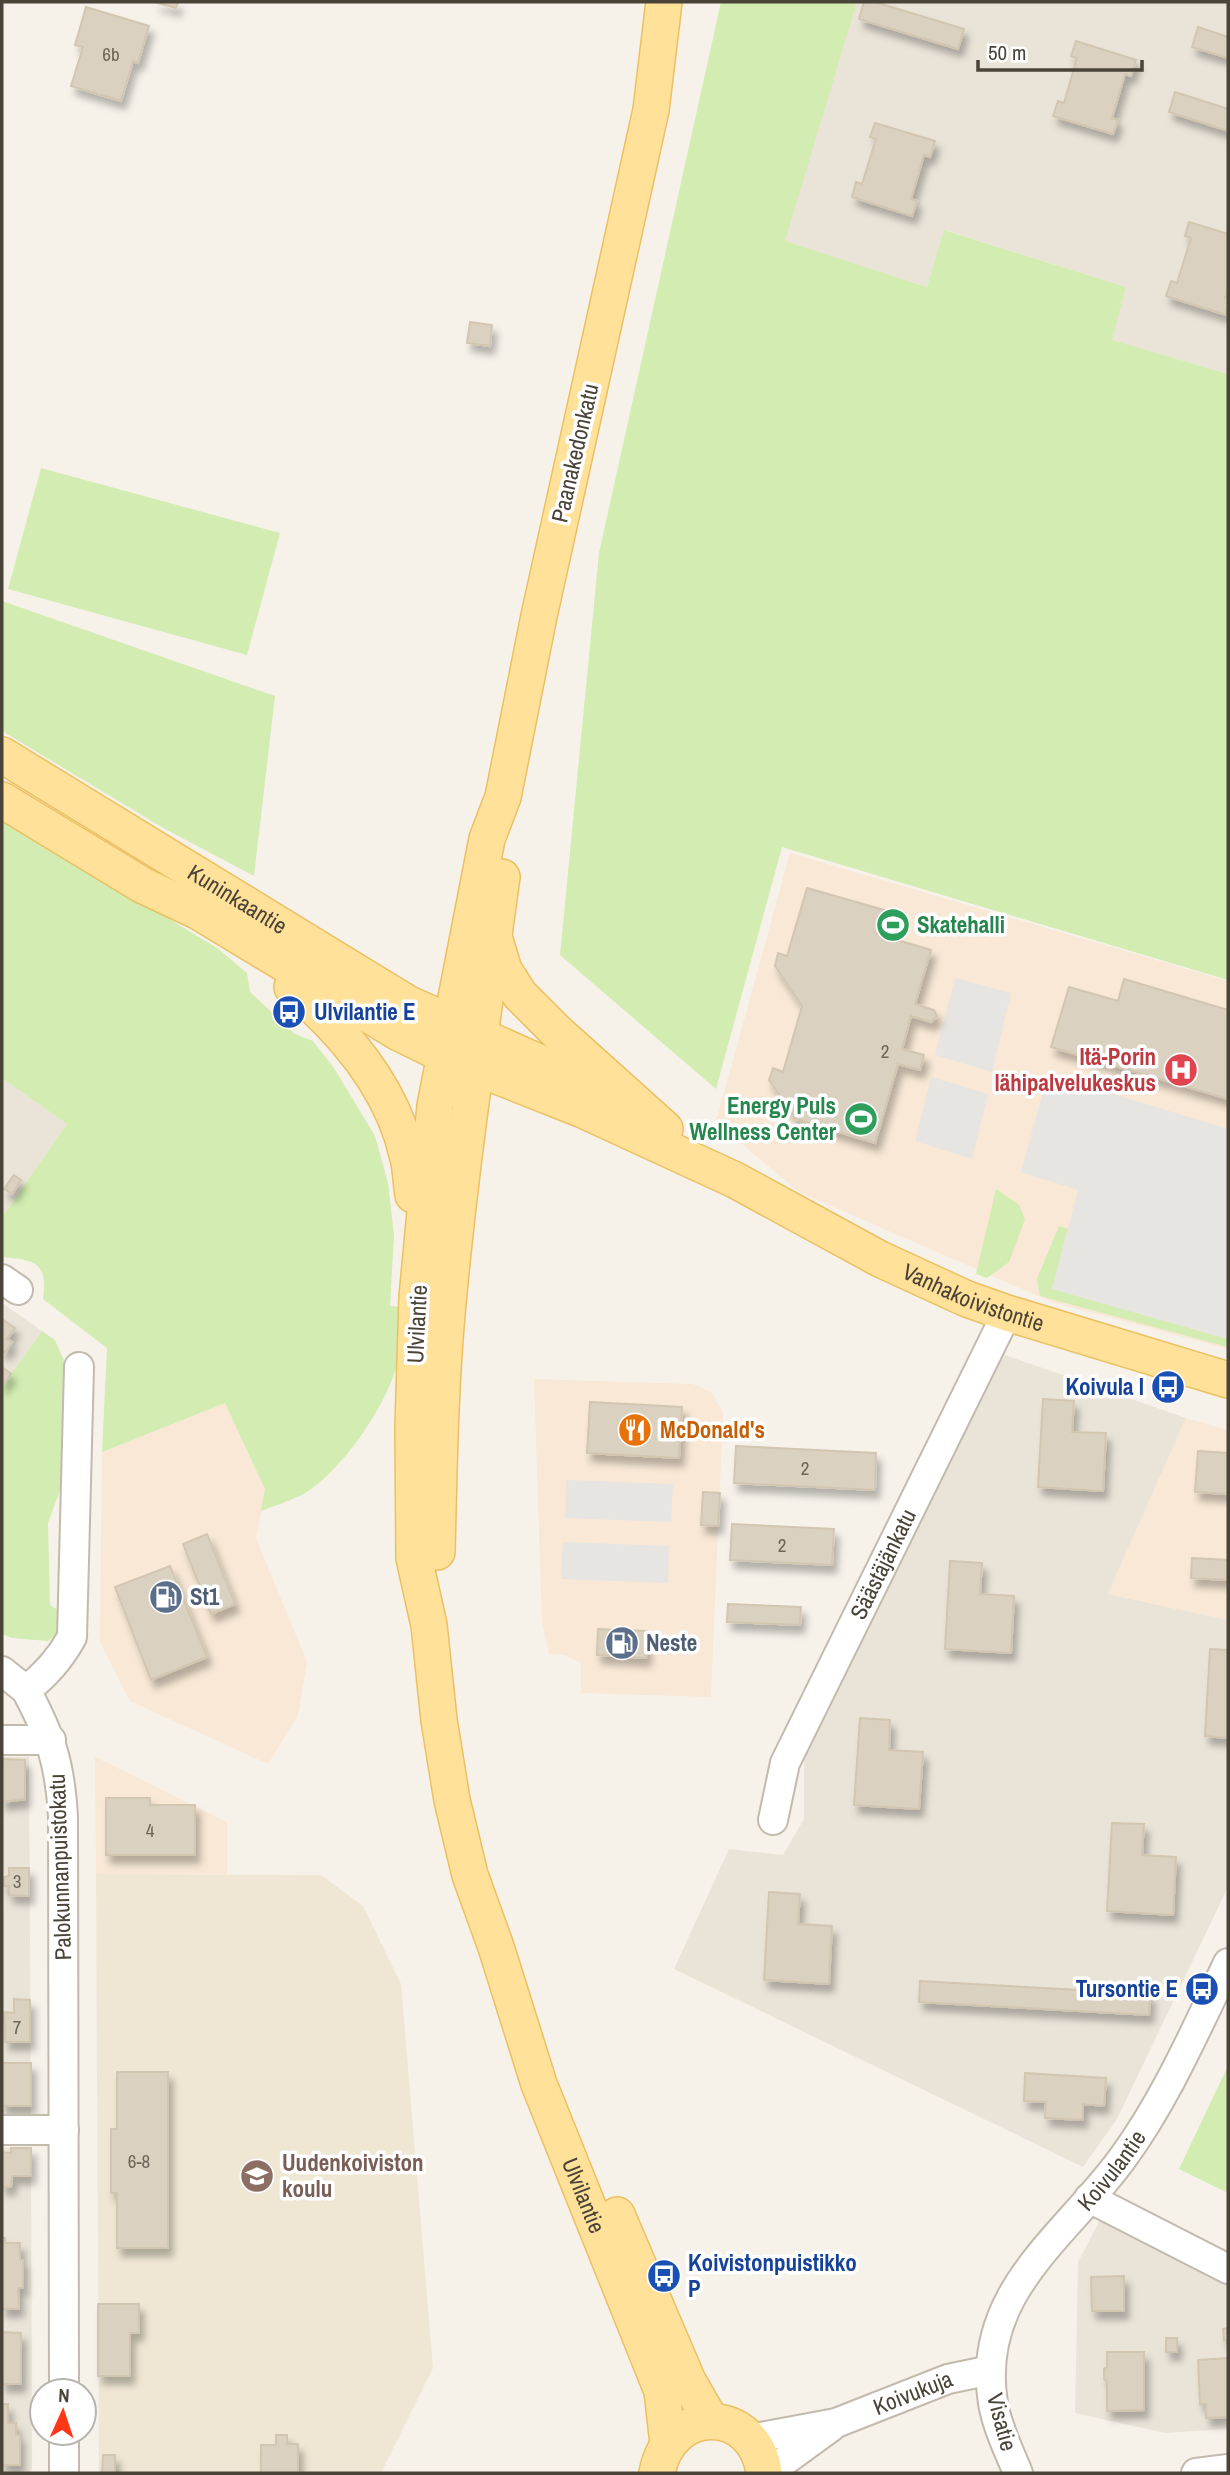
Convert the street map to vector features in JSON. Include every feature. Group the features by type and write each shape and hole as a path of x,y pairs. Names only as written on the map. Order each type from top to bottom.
{"main road":[{"name":"Paanakedonkatu","path":"462,1046 487,839 503,797 539,616 651,110 664,2"},
{"name":"Paanakedonkatu","path":"651,110 671,58 684,2"},
{"name":"Kuninkaantie","path":"2,755 407,1003 462,1046"},
{"name":"Paanakedonkatu","path":"462,1046 494,934 506,845 503,797"},
{"name":"Kuninkaantie","path":"2,800 142,885 199,912 399,1033 462,1046"},
{"path":"142,885 180,914 283,980 325,1015 357,1053 384,1093 397,1120 409,1159 417,1297"},
{"path":"494,934 503,970 520,995 665,1129"},
{"name":"Vanhakoivistontie","path":"462,1046 554,1069 665,1129 735,1180"},
{"name":"Vanhakoivistontie","path":"462,1046 583,1110 735,1180 880,1259 967,1299 1007,1314 1228,1380"},
{"name":"Ulvilantie","path":"462,1046 435,1106 417,1297 412,1427 414,1558 429,1626 439,1720 452,1800 470,1875 496,1947 539,2084 662,2391 663,2459"},
{"name":"Ulvilantie","path":"429,1626 437,1560 440,1420 462,1046"},
{"name":"Ulvilantie","path":"496,1947 558,2077 688,2381 711,2421"},
{"path":"663,2459 674,2435 692,2424 711,2421 733,2426 750,2439 762,2457 766,2473"}],"street":[{"name":"Säästäjänkatu","path":"773,1820 785,1763 1007,1314"},
{"path":"2,1671 26,1689 50,1669 63,1654 72,1637 79,1367"},
{"name":"Palokunnanpuistokatu","path":"26,1689 51,1740 61,1782 63,1817 64,2377"},
{"path":"2,1740 51,1740"},
{"name":"Koivulantie","path":"991,2370 995,2338 1006,2305 1031,2266 1122,2159 1152,2114 1228,1963"},
{"path":"2,2130 64,2130"},
{"path":"1089,2198 1228,2269"},
{"name":"Koivukuja","path":"750,2439 836,2423 948,2379 991,2370"},
{"name":"Visatie","path":"991,2370 993,2404 1018,2473"},
{"name":"Koivukuja","path":"766,2473 836,2423"},
{"path":"64,2447 64,2473"},
{"path":"1196,2473 1228,2469"}],"shaded area":[{"path":"857,2 1228,2 1228,374 1111,340 1126,287 945,230 927,287 784,241"},
{"path":"790,853 1228,981 1228,1349 1052,1302 799,1192 716,1122"},
{"path":"955,978 1011,993 992,1072 935,1055"},
{"path":"1048,1074 1228,1129 1228,1339 1052,1289 1078,1190 1021,1172"},
{"path":"931,1077 988,1094 972,1159 915,1141"},
{"path":"2,1078 67,1124 2,1217"},
{"path":"2,1303 42,1331 2,1387"},
{"path":"1002,1354 1186,1418 1108,1594 1228,1620 1228,1887 1117,2119 1083,2167 674,1969 729,1849 783,1855 804,1819 804,1756"},
{"path":"534,1379 693,1384 712,1393 723,1412 711,1697 581,1693 581,1663 565,1655 549,1654 542,1621"},
{"path":"225,1403 266,1490 256,1538 307,1662 298,1715 268,1764 130,1701 100,1641 102,1452"},
{"path":"1186,1418 1228,1430 1228,1620 1108,1594"},
{"path":"566,1480 673,1484 671,1522 565,1518"},
{"path":"563,1542 669,1546 668,1583 561,1579"},
{"path":"2,1757 29,1757 31,2115 2,2115"},
{"path":"95,1757 227,1822 227,1874 96,1874"},
{"name":"Uudenkoiviston koulu","path":"96,1874 321,1875 363,1906 401,1984 433,2368 381,2473 99,2473"},
{"path":"2,2148 31,2148 32,2377 28,2377 28,2447 32,2447 32,2469 28,2473 2,2473"},
{"path":"1100,2220 1228,2285 1228,2429 1165,2433 1075,2413 1078,2262"}],"green space":[{"path":"721,2 857,2 785,241 927,287 944,230 1126,287 1112,340 1228,374 1228,980 782,847 716,1089 560,955 599,553"},
{"path":"41,468 280,533 247,655 8,589"},
{"path":"2,601 275,696 254,876 165,829 2,731"},
{"path":"2,818 217,948 247,973 250,992 295,1034 313,1041 334,1068 375,1136 388,1183 394,1235 390,1306 400,1307 399,1355 386,1393 362,1434 333,1470 302,1495 261,1511 265,1489 225,1403 102,1452 107,1348 43,1299 43,1277 37,1265 2,1257 2,1217 67,1124 2,1078"},
{"path":"996,1189 1019,1205 1025,1219 1009,1262 987,1278 976,1274"},
{"path":"1059,1226 1068,1229 1053,1289 1228,1339 1228,1347 1040,1296 1037,1279"},
{"path":"42,1331 55,1340 64,1361 63,1482 48,1523 50,1605 64,1614 60,1631 48,1641 12,1638 2,1634 2,1387"},
{"path":"1228,2066 1228,2193 1179,2169"}],"building":[{"path":"154,2 178,2 176,8"},
{"path":"864,2 875,2 964,29 958,49 859,19"},
{"path":"86,7 149,26 138,63 133,61 121,101 71,86 83,47 75,45"},
{"path":"1198,27 1228,37 1228,58 1192,47"},
{"path":"1076,41 1136,60 1131,76 1125,74 1112,118 1118,120 1113,134 1053,116 1058,101 1064,103 1077,58 1071,56"},
{"path":"1175,92 1228,109 1228,131 1169,112"},
{"path":"875,123 935,141 930,157 924,155 911,199 917,201 912,216 852,197 856,182 862,184 876,139 870,137"},
{"path":"1189,222 1228,234 1226,315 1166,296 1171,281 1177,283 1191,238 1185,236"},
{"path":"470,322 492,325 490,346 467,343"},
{"path":"807,888 884,910 877,934 931,950 915,1004 934,1010 937,1016 931,1022 911,1016 902,1049 924,1055 920,1070 898,1064 875,1143 796,1119 769,1080 773,1068 783,1072 802,1006 775,966 778,953 787,956"},
{"path":"1124,979 1228,1010 1228,1099 1051,1047 1069,987 1118,1001"},
{"path":"14,1175 21,1180 12,1194 4,1189"},
{"path":"2,1319 15,1328 7,1339 12,1342 5,1353 2,1350"},
{"path":"2,1367 11,1374 2,1386"},
{"path":"1043,1399 1074,1401 1072,1432 1106,1433 1103,1491 1038,1487"},
{"name":"McDonald's","path":"590,1402 682,1407 679,1458 587,1453"},
{"path":"736,1446 876,1453 875,1490 734,1483"},
{"path":"1198,1451 1228,1453 1228,1494 1195,1492"},
{"path":"703,1492 720,1493 718,1526 701,1525"},
{"path":"732,1524 834,1529 832,1565 730,1560"},
{"path":"207,1534 235,1604 211,1614 183,1544"},
{"path":"1192,1558 1228,1560 1228,1580 1191,1578"},
{"path":"950,1561 982,1563 980,1594 1014,1596 1011,1653 945,1649"},
{"path":"170,1566 207,1657 151,1680 115,1587"},
{"path":"728,1604 801,1607 800,1625 727,1622"},
{"name":"Neste","path":"598,1629 647,1631 646,1658 597,1655"},
{"path":"1210,1649 1228,1650 1228,1738 1205,1736"},
{"path":"860,1718 890,1720 889,1750 923,1752 919,1809 854,1805"},
{"path":"2,1759 25,1760 25,1799 2,1802"},
{"path":"106,1798 150,1798 150,1805 195,1805 195,1855 106,1855"},
{"path":"1112,1823 1144,1824 1142,1855 1176,1857 1173,1915 1107,1911"},
{"path":"9,1868 29,1868 29,1896 9,1895 9,1886 4,1886 4,1877 9,1876"},
{"path":"769,1892 800,1894 798,1924 832,1926 829,1984 764,1980"},
{"path":"920,1981 1150,1994 1149,2015 919,2002"},
{"path":"14,1999 30,2000 30,2042 5,2042 4,2012 14,2013"},
{"path":"2,2063 31,2063 31,2106 2,2106"},
{"path":"117,2072 168,2072 168,2248 117,2248 117,2193 111,2193 111,2129 117,2129"},
{"path":"1025,2073 1106,2078 1104,2106 1083,2104 1083,2120 1045,2118 1046,2102 1024,2101"},
{"path":"11,2148 31,2148 31,2176 12,2176 11,2187 2,2187 2,2152 11,2153"},
{"path":"2,2238 5,2238 5,2243 20,2243 23,2288 18,2288 19,2309 2,2309"},
{"path":"1124,2276 1124,2311 1092,2311 1091,2277"},
{"path":"98,2304 139,2304 139,2333 130,2333 130,2376 98,2376"},
{"path":"1228,2328 1228,2340 1224,2340 1223,2329"},
{"path":"2,2332 21,2333 21,2384 2,2384"},
{"path":"1166,2338 1177,2338 1177,2352 1166,2352"},
{"path":"1107,2352 1144,2352 1144,2410 1107,2411 1104,2369 1107,2367"},
{"path":"1228,2358 1228,2417 1206,2418 1206,2404 1200,2404 1198,2360"},
{"path":"2,2404 8,2404 8,2423 16,2423 16,2435 20,2435 20,2465 2,2465"},
{"path":"276,2435 287,2435 287,2444 298,2444 298,2473 261,2473 261,2445 276,2445"},
{"path":"103,2455 115,2455 115,2473 102,2473"}],"place":[{"name":"Skatehalli","path":"893,925"},
{"name":"Ulvilantie E","path":"289,1012"},
{"name":"Itä-Porin lähipalvelukeskus","path":"1181,1070"},
{"name":"Energy Puls Wellness Center","path":"861,1119"},
{"name":"Koivula I","path":"1168,1387"},
{"name":"McDonald's","path":"635,1430"},
{"name":"St1","path":"166,1597"},
{"name":"Neste","path":"622,1643"},
{"name":"Tursontie E","path":"1202,1989"},
{"name":"Uudenkoiviston koulu","path":"257,2176"},
{"name":"Koivistonpuistikko P","path":"664,2276"}]}
